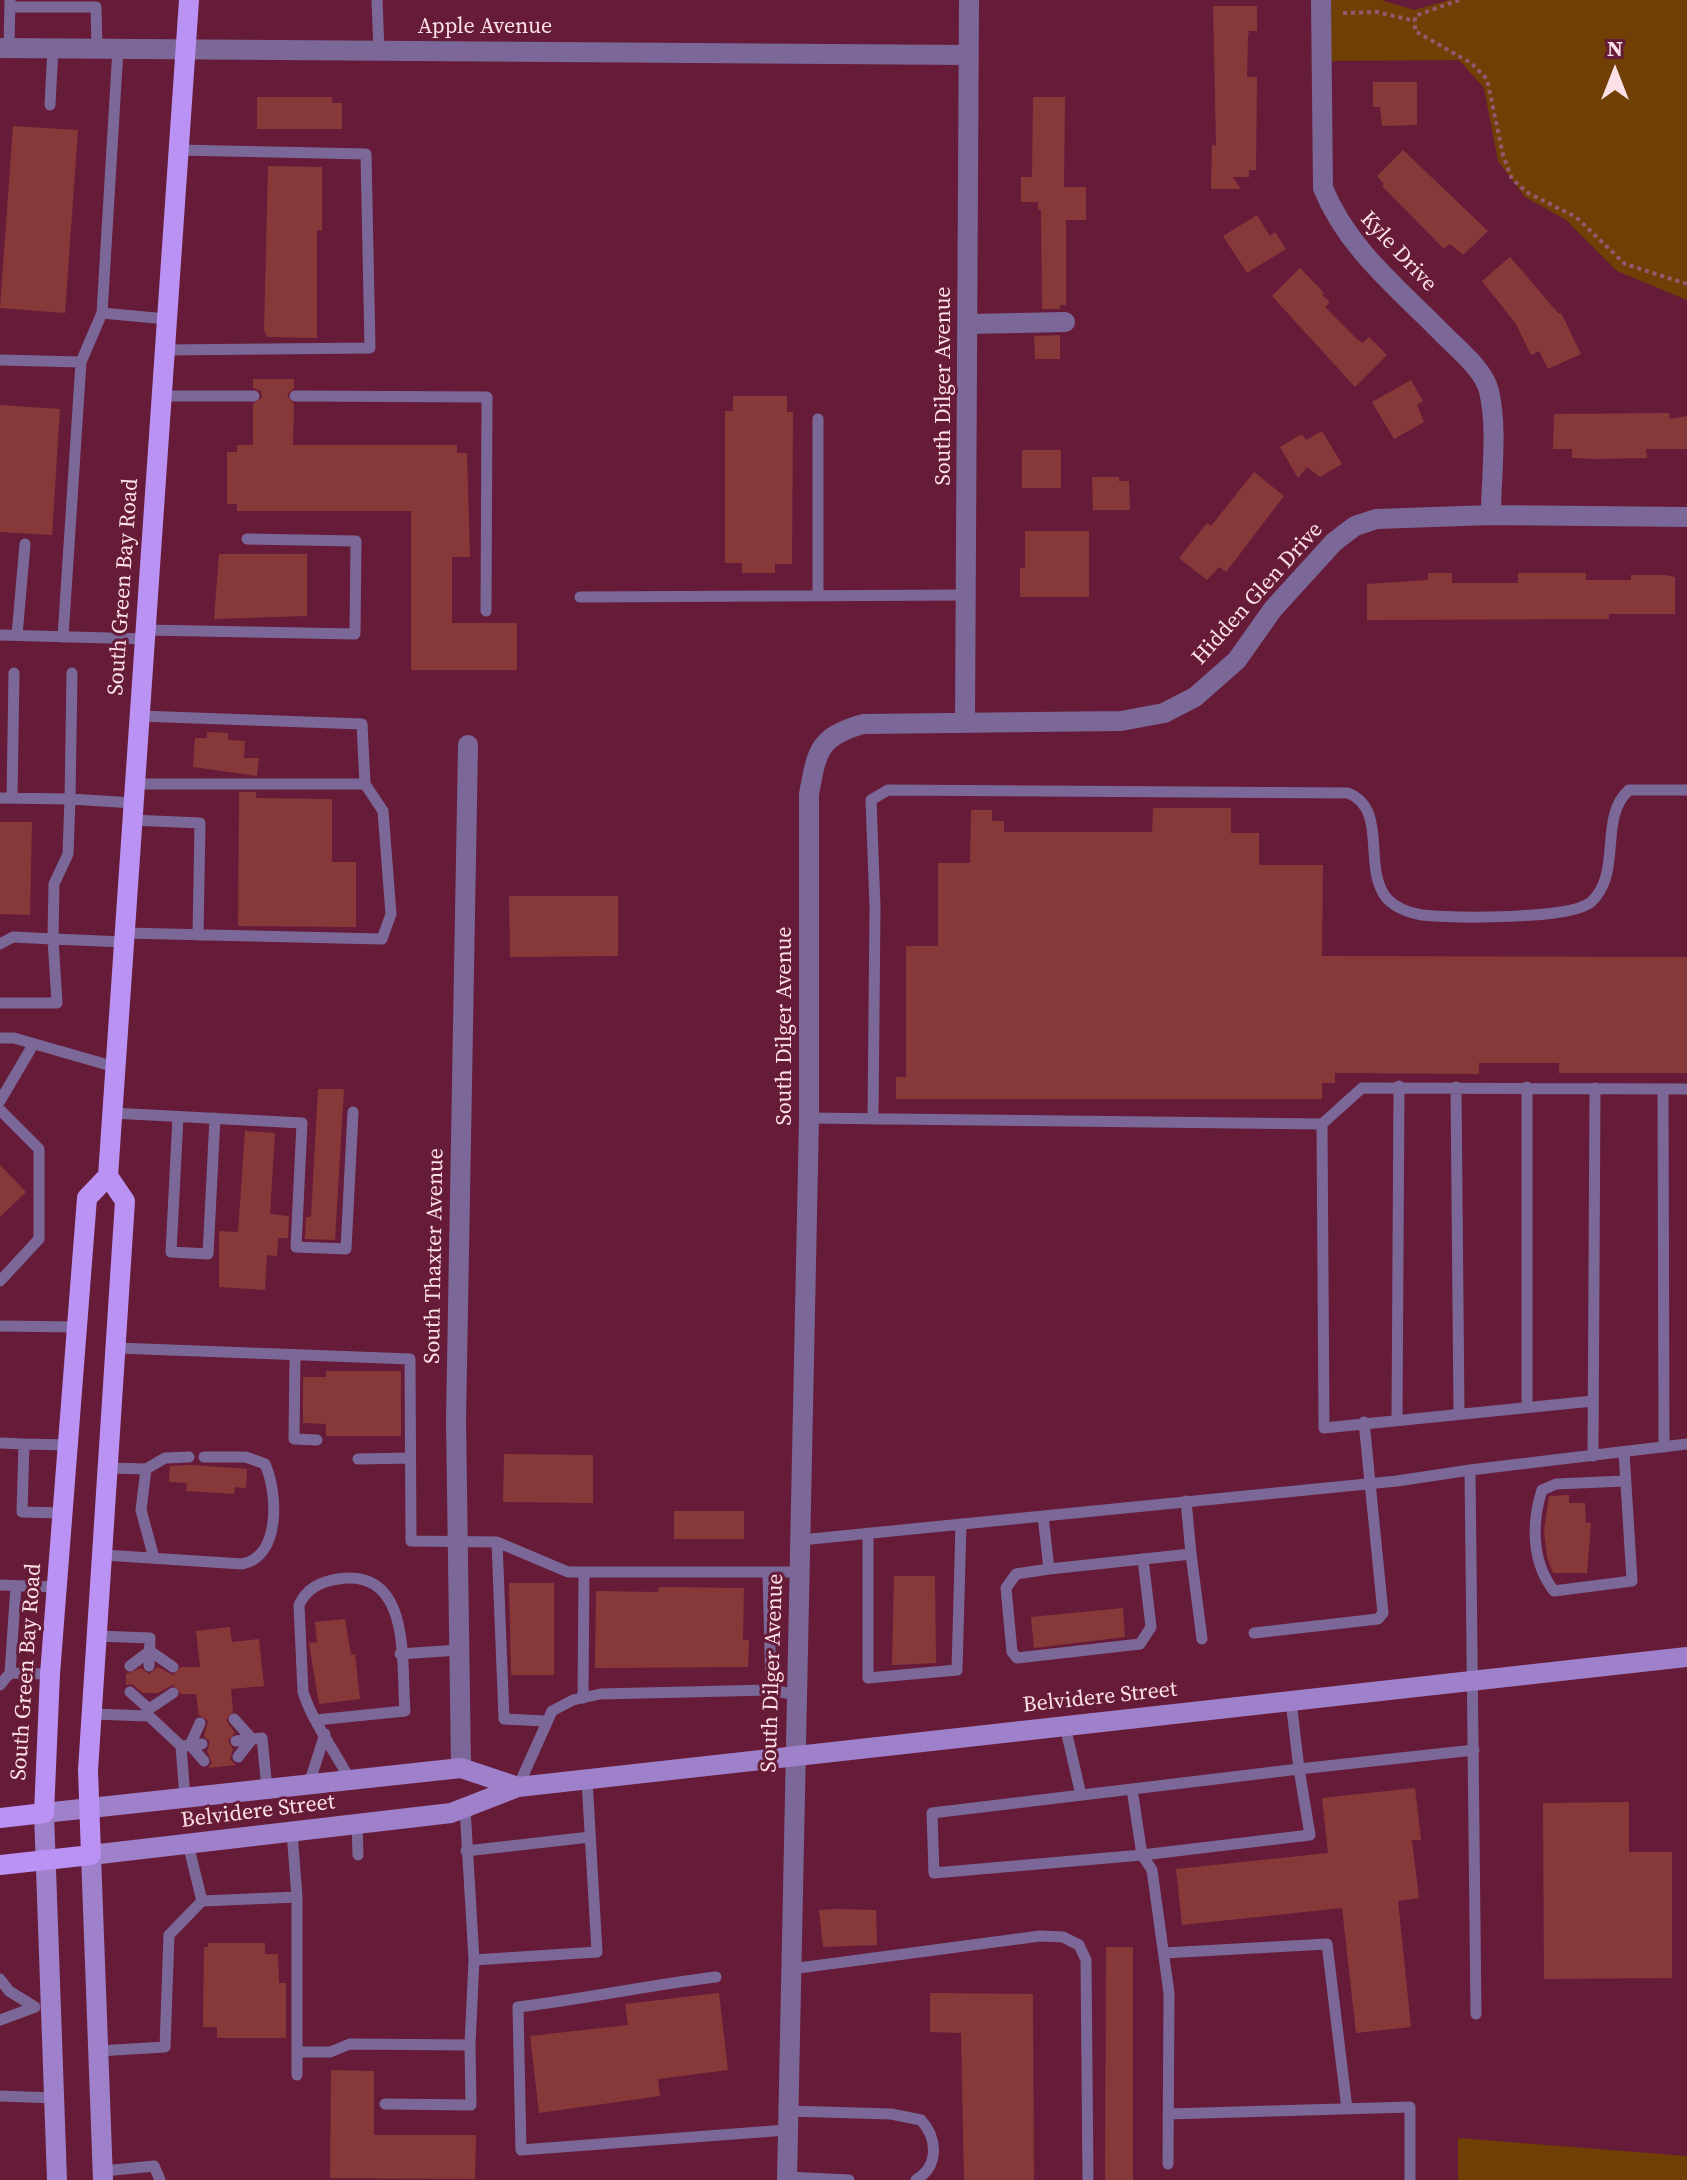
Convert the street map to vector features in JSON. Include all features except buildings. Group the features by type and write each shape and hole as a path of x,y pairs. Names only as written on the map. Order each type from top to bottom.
{"main road":[{"name":"South Green Bay Road","path":"103,2175 89,1808 92,1714 118,1348 125,1201 108,1176 189,0"},
{"name":"South Green Bay Road","path":"57,2180 54,2098 43,2006 44,1813 50,1674 87,1198 108,1176"},
{"name":"Belvidere Street","path":"0,1865 451,1813 518,1787 1687,1657"},
{"name":"Belvidere Street","path":"0,1818 461,1768 518,1787"}],"street":[{"name":"South Dilger Avenue","path":"787,2178 809,1118 809,794 823,743 838,731 863,724 965,721 969,0"},
{"name":"Kyle Drive","path":"1321,6 1323,188 1334,215 1354,244 1467,358 1488,389 1492,426 1491,515"},
{"name":"Apple Avenue","path":"5,48 969,55"},
{"path":"969,324 1065,322"},
{"name":"Hidden Glen Drive","path":"965,721 1121,721 1164,713 1195,697 1237,660 1273,609 1334,542 1355,526 1376,519 1491,515 1687,517"},
{"name":"South Thaxter Avenue","path":"461,1768 456,1420 468,745"}],"lane":[{"path":"377,0 379,51"},
{"path":"5,48 10,3 96,7 97,49"},
{"path":"50,105 53,48"},
{"path":"63,637 81,362 102,313 118,49"},
{"path":"164,350 370,348 366,154 179,150"},
{"path":"102,313 166,319"},
{"path":"0,360 81,362"},
{"path":"161,396 254,396"},
{"path":"295,396 487,397 486,611"},
{"path":"818,419 818,596"},
{"path":"0,635 355,634 356,541 247,539"},
{"path":"17,635 25,544"},
{"path":"580,597 966,595"},
{"path":"14,673 6,798 134,802 365,784"},
{"path":"0,1003 57,1003 54,884 68,854 72,673"},
{"path":"0,944 13,937 53,939 198,935 382,939 391,914 383,811 365,784 362,724 140,716"},
{"path":"873,1119 875,907 871,800 888,790 1348,793 1362,799 1369,811 1378,883 1397,907 1421,915 1556,915 1590,903 1603,887 1617,801 1629,790 1687,790"},
{"path":"134,802 200,823 198,935"},
{"path":"0,1038 115,1067"},
{"path":"0,1101 33,1045"},
{"path":"1397,1419 1399,1086"},
{"path":"1456,1087 1459,1413"},
{"path":"1527,1087 1527,1407"},
{"path":"809,1118 1322,1124 1362,1088 1687,1089"},
{"path":"1593,1456 1595,1088"},
{"path":"1663,1089 1664,1447"},
{"path":"0,1110 39,1149 39,1239 0,1281"},
{"path":"112,1113 302,1123 296,1247 346,1249 353,1112"},
{"path":"178,1117 171,1252 208,1254 215,1118"},
{"path":"1322,1124 1324,1428 1593,1401"},
{"path":"0,1326 76,1327"},
{"path":"118,1348 410,1359 411,1541 497,1542 568,1572 800,1572"},
{"path":"295,1355 294,1439 317,1440"},
{"path":"1254,1633 1378,1619 1383,1613 1364,1422"},
{"path":"0,1443 67,1445"},
{"path":"24,1444 22,1512 61,1513"},
{"path":"801,1540 1370,1483 1687,1444"},
{"path":"1624,1452 1632,1581 1554,1591 1542,1576 1536,1559 1536,1507 1542,1490 1556,1484 1625,1481"},
{"path":"110,1468 146,1469 165,1458 189,1457"},
{"path":"104,1555 242,1564 255,1561 268,1547 273,1495 265,1464 246,1457 204,1457"},
{"path":"358,1459 410,1458"},
{"path":"146,1469 141,1510 154,1558"},
{"path":"1470,1470 1476,2014"},
{"path":"1186,1501 1202,1639"},
{"path":"1043,1516 1049,1569"},
{"path":"868,1533 868,1678 957,1670 961,1524"},
{"path":"497,1542 504,1719 546,1721"},
{"path":"1143,1559 1151,1627 1140,1644 1017,1658 1012,1652 1006,1588 1016,1574 1049,1569 1143,1559 1191,1554"},
{"path":"583,1698 584,1572"},
{"path":"768,1572 771,1690"},
{"path":"316,1720 405,1711 398,1622 388,1595 376,1582 362,1578 317,1584 304,1595 298,1624 303,1692 316,1720 350,1780"},
{"path":"0,1585 56,1587"},
{"path":"0,1685 10,1673 16,1586"},
{"path":"98,1636 150,1638 149,1666"},
{"path":"400,1654 459,1650"},
{"path":"130,1666 150,1651"},
{"path":"150,1651 173,1667"},
{"path":"10,1673 50,1674"},
{"path":"518,1787 552,1711 583,1698 600,1694 771,1690 797,1695"},
{"path":"130,1692 149,1712 191,1745 204,1761"},
{"path":"149,1693 149,1712"},
{"path":"92,1714 149,1712 173,1693"},
{"path":"1291,1701 1299,1769 1310,1835 1142,1855 934,1873 932,1813 1299,1769 1474,1750"},
{"path":"234,1719 252,1739"},
{"path":"185,1798 191,1745 200,1723"},
{"path":"1065,1726 1081,1795"},
{"path":"309,1784 325,1734"},
{"path":"236,1741 262,1738 267,1789"},
{"path":"238,1757 252,1739"},
{"path":"474,1960 597,1952 587,1780"},
{"path":"1132,1789 1142,1855 1152,1870 1169,1993 1168,2164"},
{"path":"385,2104 471,2105 474,1960 465,1808"},
{"path":"357,1824 358,1855"},
{"path":"292,1832 297,1897 297,2075"},
{"path":"466,1851 590,1837"},
{"path":"188,1844 202,1901"},
{"path":"98,2051 165,2047 169,1935 202,1901 297,1897"},
{"path":"791,1969 1022,1937 1063,1937 1079,1945 1086,1960 1088,2180"},
{"path":"1164,1953 1327,1944 1347,2109"},
{"path":"716,1977 642,1986 609,1997 518,2007 521,2150 788,2121 891,2114 921,2120 928,2128 934,2152 932,2165 916,2180"},
{"path":"0,1979 9,1991 43,2006"},
{"path":"0,2020 43,2006"},
{"path":"297,2052 330,2052 350,2044 470,2045"},
{"path":"0,2096 54,2098"},
{"path":"1168,2114 1410,2107 1410,2180"},
{"path":"103,2175 154,2166 160,2180"},
{"path":"787,2178 849,2180"}],"path":[{"path":"1459,0 1415,16 1415,31 1471,63 1487,79 1503,155 1512,179 1528,193 1576,217 1625,264 1687,284"},
{"path":"1321,6 1377,12 1415,21"}],"shaded area":[{"path":"1328,0 1381,0 1414,10 1449,0 1687,0 1687,300 1617,271 1566,220 1525,197 1498,161 1484,88 1459,60 1329,61"},
{"path":"1458,2138 1687,2156 1687,2180 1458,2180"}]}
